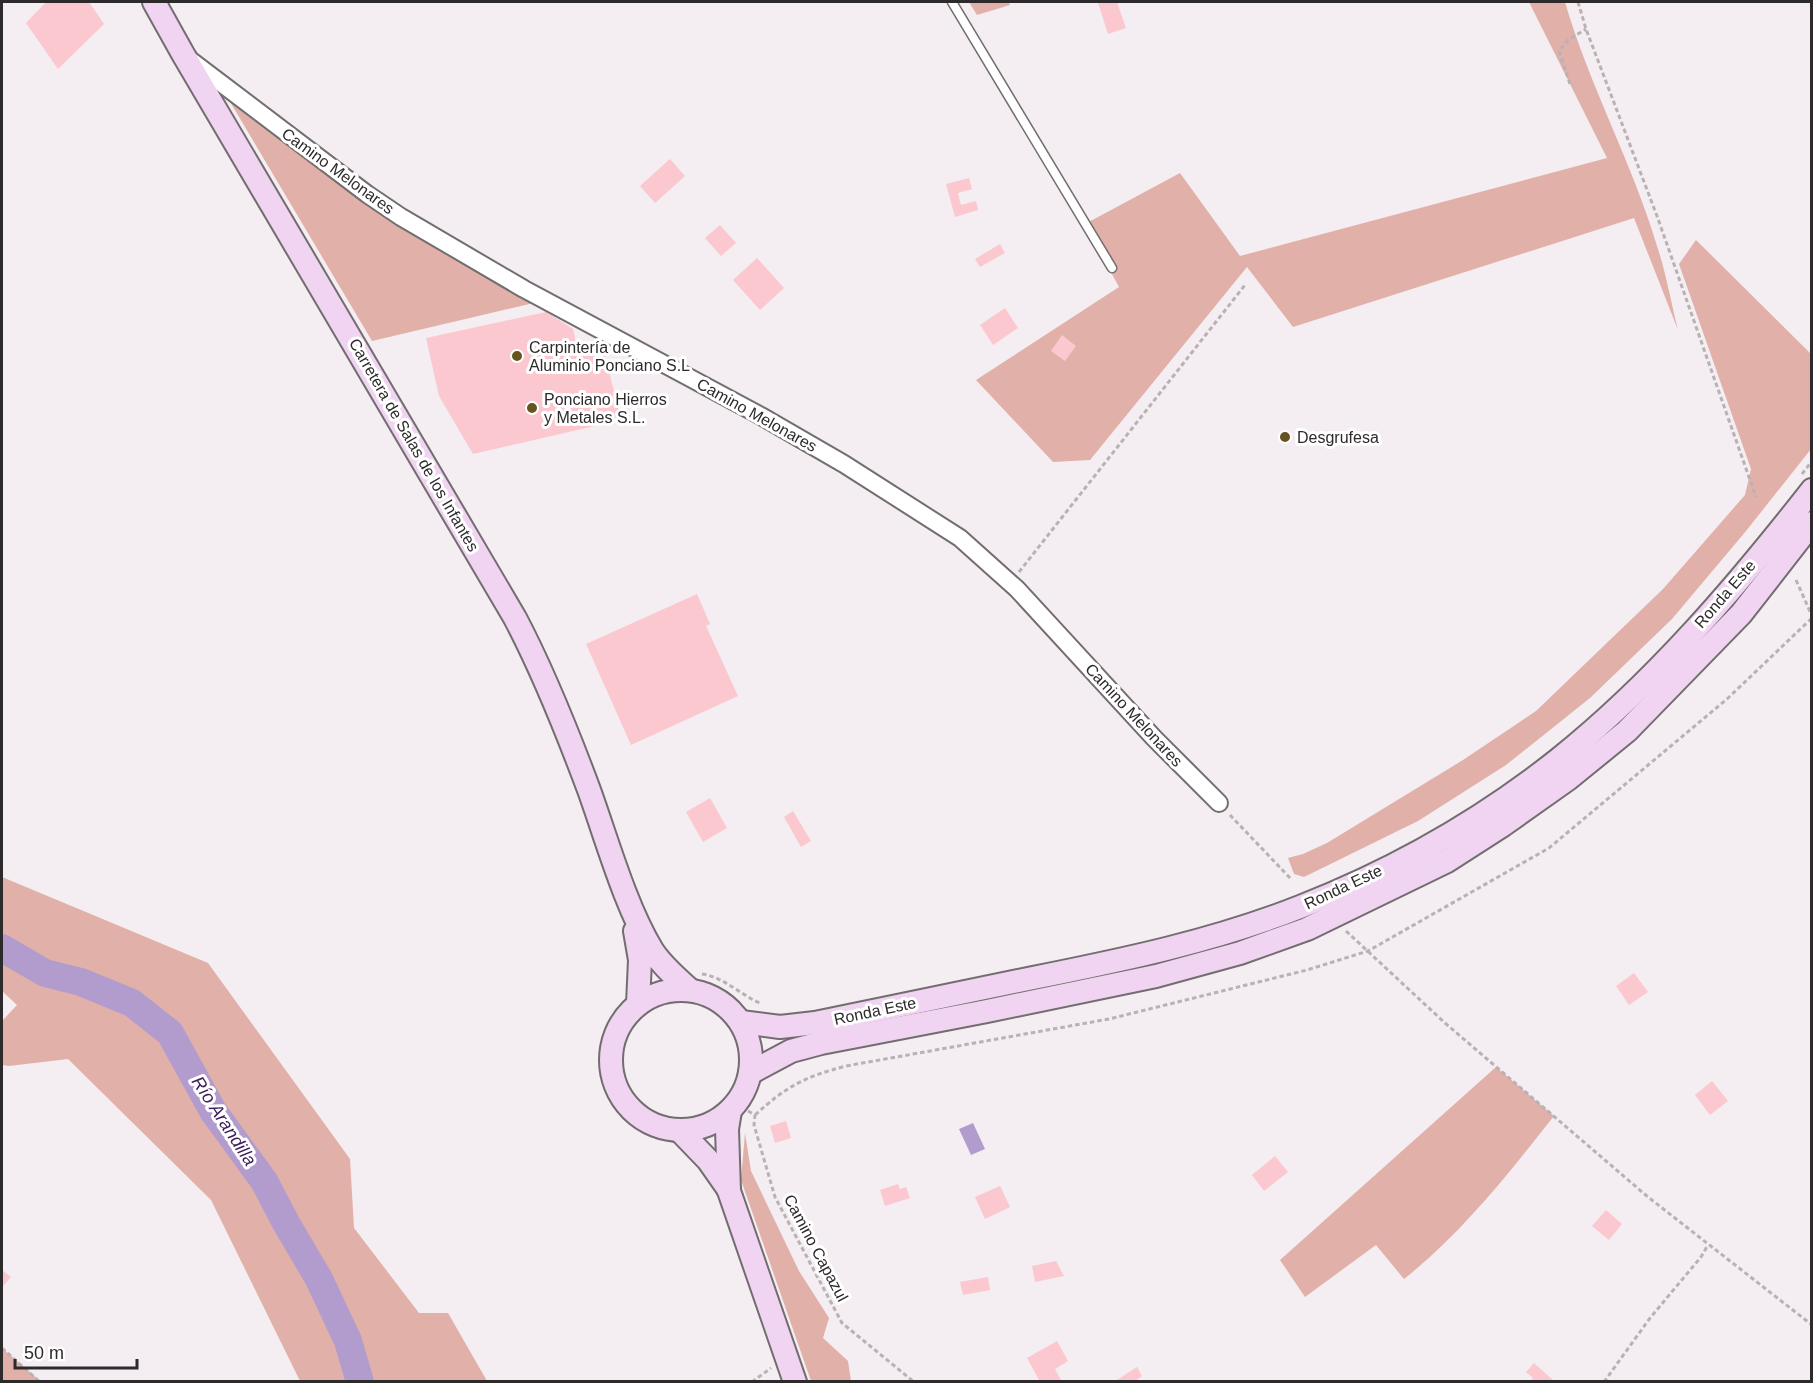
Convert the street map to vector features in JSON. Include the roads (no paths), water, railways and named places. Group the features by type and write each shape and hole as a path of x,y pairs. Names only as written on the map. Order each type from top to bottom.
{"main road":[{"name":"Carretera de Salas de los Infantes","path":"154,2 529,644 568,735 632,909 653,951 669,971 686,986"},
{"name":"Ronda Este","path":"741,1022 780,1027 815,1023 1154,953 1300,907 1424,849 1494,806 1558,760 1613,712 1718,606 1805,484"},
{"name":"Ronda Este","path":"750,1073 791,1051 821,1043 1156,976 1239,953 1307,929 1447,861 1568,779 1627,731 1741,614 1812,523"},
{"name":"Carretera de Salas de los Infantes","path":"632,909 640,960 638,1004"},
{"path":"729,1191 727,1137 734,1108 746,1089 750,1073 750,1047 741,1022 727,1006 710,995 686,986 650,996 624,1017 615,1034 611,1053 612,1073 618,1091 628,1107 643,1120 661,1128 680,1131 698,1129 715,1122 734,1108"},
{"path":"680,1131 708,1160 729,1191 795,1382"}],"street":[{"name":"Camino Melonares","path":"183,54 277,127 401,218 659,363 761,416 844,464 960,538 1011,583 1154,738 1219,803"}],"lane":[{"path":"952,2 1112,268"}],"waterway":[{"name":"Río Arandilla","path":"2,948 45,973 81,982 132,1003 170,1033 213,1111 264,1181 319,1279 348,1341 360,1382"}],"place":[{"name":"Carpintería de Aluminio Ponciano S.L","path":"517,356"},
{"name":"Ponciano Hierros y Metales S.L.","path":"532,408"},
{"name":"Desgrufesa","path":"1285,437"}]}
